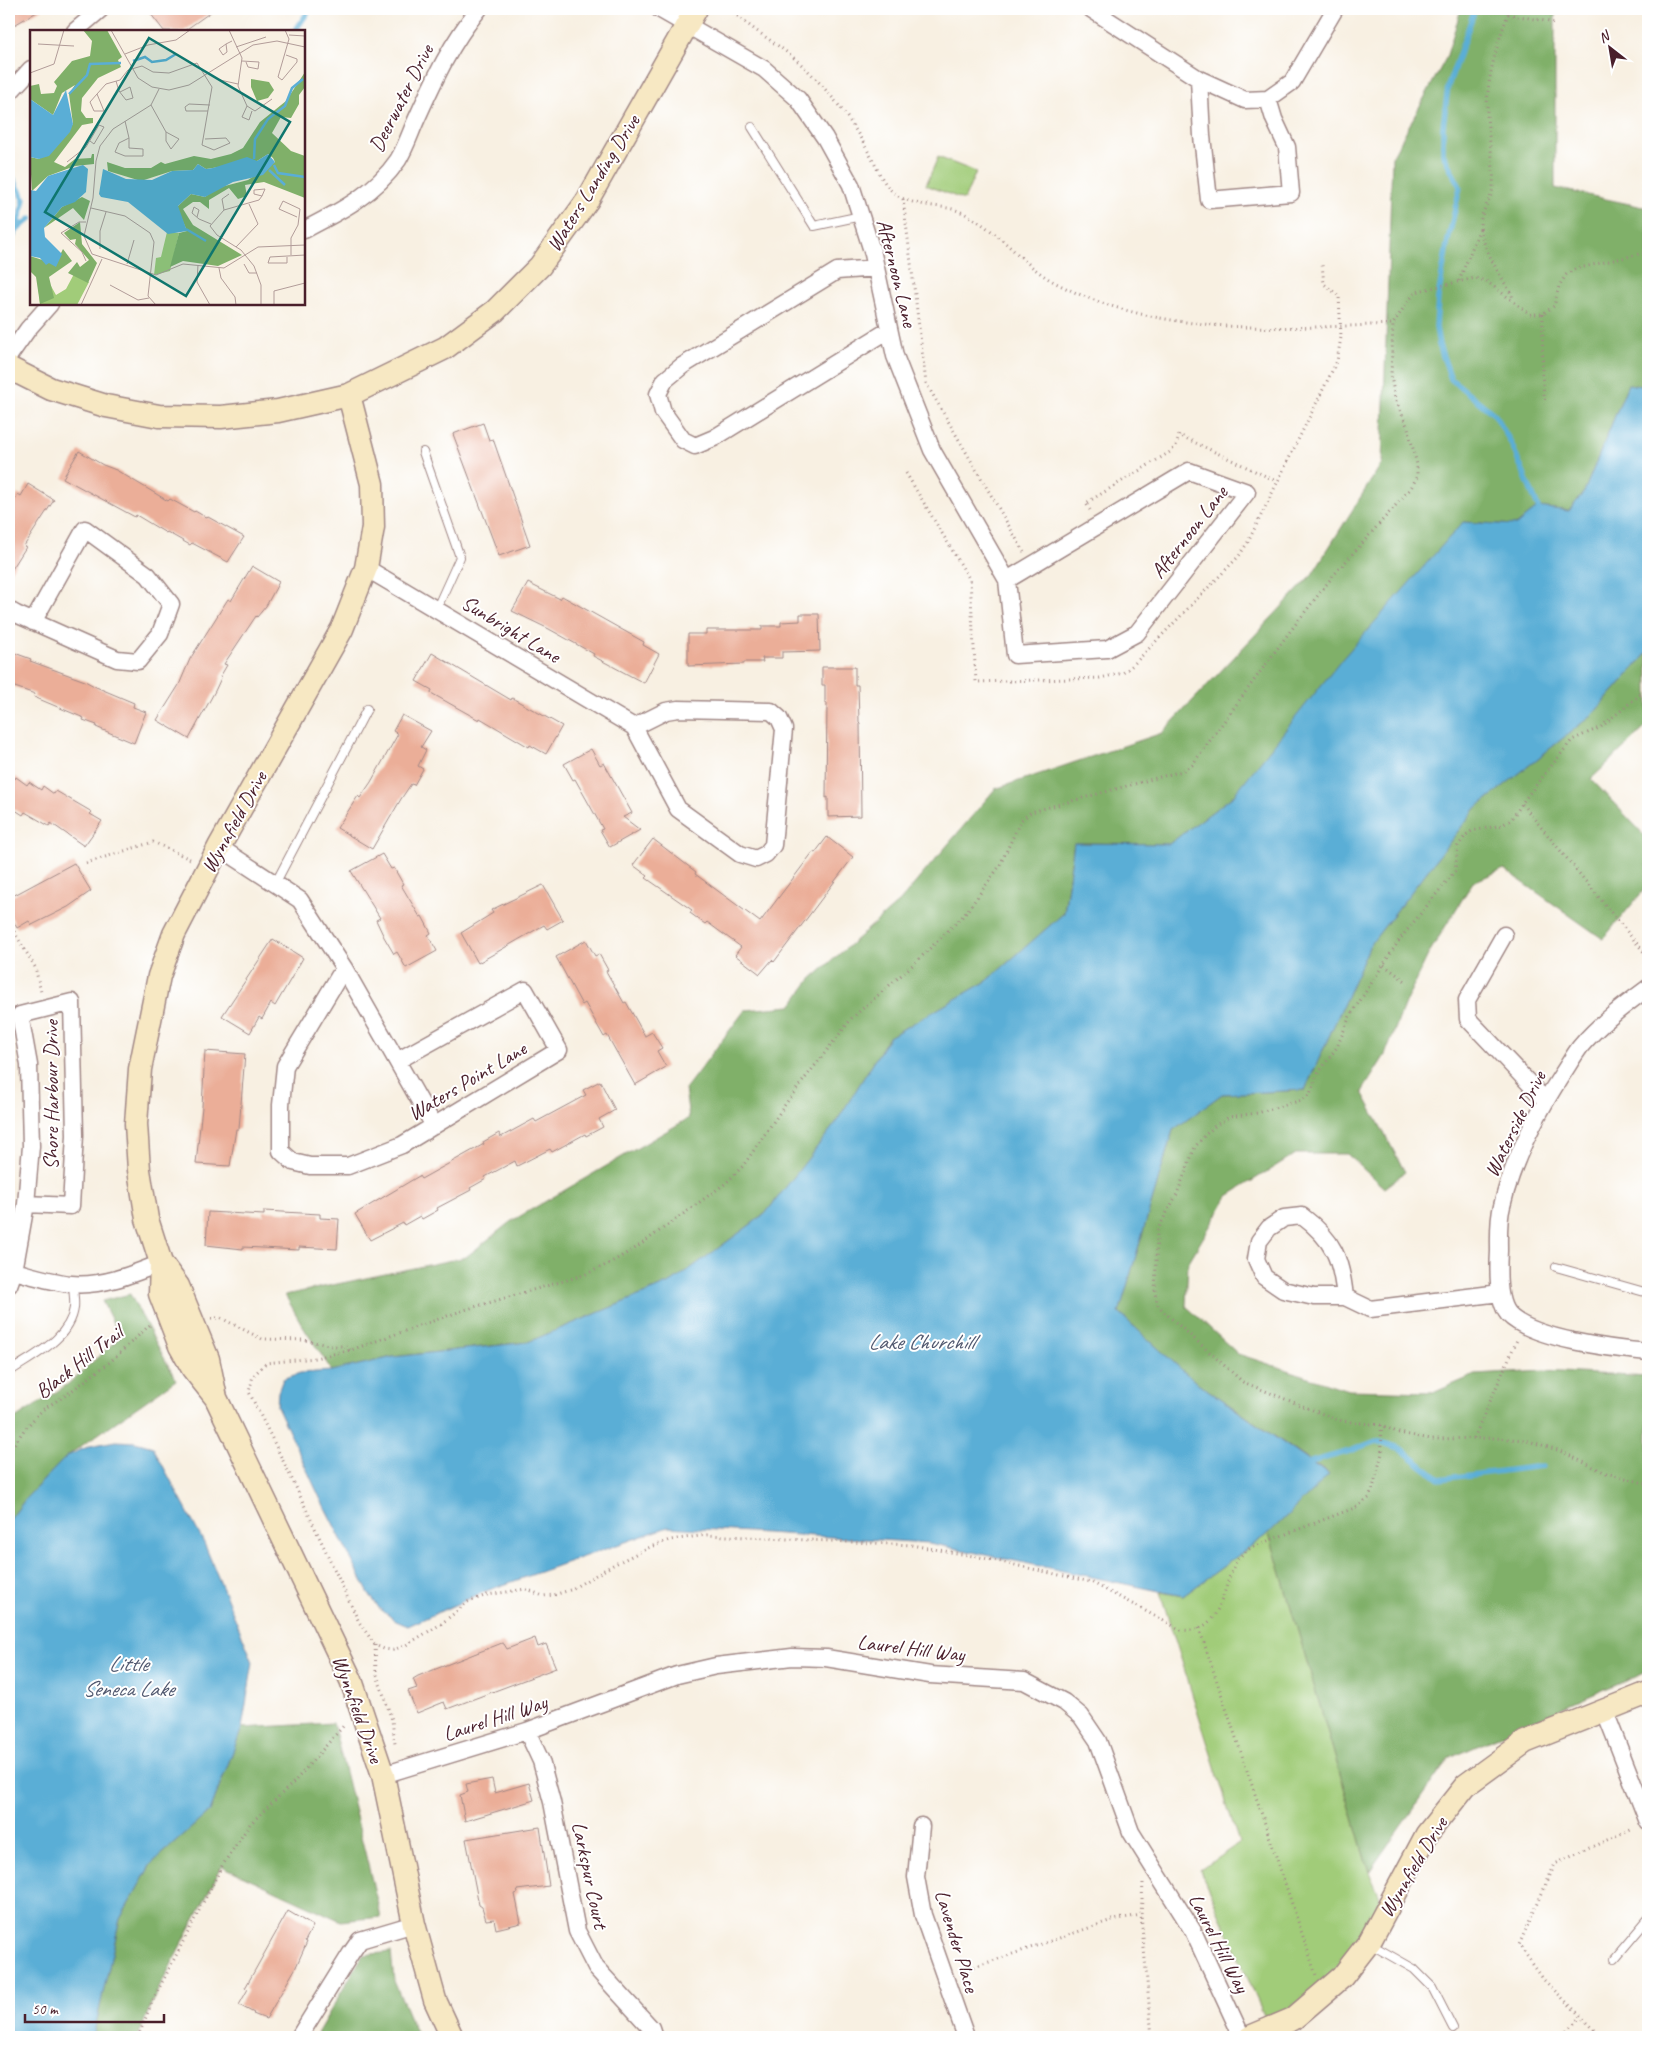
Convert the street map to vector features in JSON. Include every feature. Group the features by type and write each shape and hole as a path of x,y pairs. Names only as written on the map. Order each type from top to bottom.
{"street":[{"name":"Deerwater Drive","path":"305,229 353,204 376,184 398,160 447,54 461,30 479,9"},
{"path":"660,9 692,16"},
{"path":"1091,9 1199,79 1245,100 1268,99 1292,82 1336,9"},
{"path":"76,30 95,11"},
{"name":"Afternoon Lane","path":"692,16 764,69 798,99 825,138 852,185 876,268 895,356 932,450 1007,580 1015,654 1107,649 1138,633 1247,492 1188,471 1007,580"},
{"name":"Waters Landing Drive","path":"9,368 51,389 106,406 159,416 221,417 278,411 349,395 445,348 495,311 540,266 587,201 692,16"},
{"path":"9,94 30,70"},
{"path":"1199,79 1202,136 1210,200 1291,193 1288,147 1274,119 1268,99"},
{"path":"876,268 837,271 682,366 665,380 658,394 663,412 683,440 695,446 714,438 889,330"},
{"path":"9,356 28,329 49,305"},
{"name":"Wynnfield Drive","path":"216,1398 208,1359 178,1286 161,1263 147,1219 139,1170 136,1124 140,1069 159,976 174,934 218,847 342,629 366,568 373,527 372,484 349,395"},
{"path":"9,610 33,622 117,659 138,661 160,634 171,604 148,575 85,529 33,622"},
{"name":"Sunbright Lane","path":"366,568 634,727"},
{"path":"678,709 771,711 780,718 784,729 773,846 766,854 756,859 740,854 678,809 634,727 666,711 678,709"},
{"path":"218,847 300,900 344,968 434,1126"},
{"path":"1504,935 1467,1000 1468,1019 1546,1100"},
{"name":"Waters Point Lane","path":"344,968 285,1066 281,1105 282,1150 293,1162 310,1166 348,1166 402,1146 559,1050 525,990 396,1061"},
{"name":"Waterside Drive","path":"1648,988 1619,1010 1580,1047 1546,1100 1512,1170 1501,1208 1498,1260 1500,1293 1506,1312 1524,1326 1538,1332 1611,1349 1648,1352"},
{"name":"Shore Harbour Drive","path":"26,1204 71,1206 75,1135 72,1002 20,1016 29,1065 31,1146 26,1204 12,1278 73,1284 109,1281 134,1274 161,1263"},
{"path":"1345,1298 1340,1261 1332,1245 1319,1228 1302,1216 1284,1218 1269,1228 1259,1242 1256,1259 1264,1277 1282,1290 1314,1297 1345,1298 1370,1309 1500,1293"},
{"name":"Wynnfield Drive","path":"161,1263 160,1319 180,1346 193,1369 216,1398 351,1680 360,1707 393,1772 414,1924 435,2000 452,2037"},
{"name":"Laurel Hill Way","path":"393,1772 527,1731 677,1676 716,1666 792,1657 826,1658 930,1675 1024,1681 1064,1702 1081,1716 1098,1741 1131,1832 1193,1931 1242,2037"},
{"name":"Wynnfield Drive","path":"1250,2037 1293,2019 1342,1977 1368,1943 1427,1834 1466,1785 1525,1742 1648,1692"},
{"path":"1604,1709 1648,1822"},
{"name":"Larkspur Court","path":"527,1731 541,1761 552,1802 577,1932 596,1968 650,2028 654,2037"},
{"name":"Lavender Place","path":"921,1826 916,1877 923,1915 966,2037"},
{"path":"299,2037 350,1953 360,1940 414,1924"}],"lane":[{"path":"752,127 814,226 861,216"},
{"path":"423,452 460,557 436,610"},
{"path":"276,884 367,709"},
{"path":"1556,1267 1648,1293"},
{"path":"9,1372 57,1338 68,1326 74,1308 73,1284"},
{"path":"1615,1958 1648,1919"},
{"path":"1368,1943 1414,1969 1432,1987 1453,2028"}],"path":[{"path":"730,9 811,73 854,127 884,181 892,191 902,198 929,206 962,212 987,228 1030,266 1052,281 1120,309 1185,322 1268,327 1340,327 1393,324"},
{"path":"1459,281 1493,189 1494,175 1487,108 1490,80 1510,9"},
{"path":"1508,14 1555,23"},
{"path":"902,198 926,383 1025,552"},
{"path":"1480,227 1491,257 1512,296 1513,302"},
{"path":"1381,1426 1382,1453 1369,1498 1357,1507 1252,1547 1241,1555 1234,1565 1214,1617 1198,1628 1181,1630 1091,1582 979,1557 911,1546 707,1535 670,1540 650,1547 612,1565 570,1590 554,1595 543,1596 526,1589 487,1595 468,1602 441,1624 406,1645 393,1650 375,1645 359,1622 293,1481 253,1402 249,1392 249,1383 257,1370 266,1363 316,1358 351,1350 464,1310 584,1275 636,1248 726,1183 743,1166 789,1099 852,1018 915,963 965,914 999,867 1021,820 1031,812 1182,771 1192,765 1293,626 1333,576 1411,488 1417,477 1416,460 1408,428 1392,386 1393,324 1415,293 1475,278 1486,281 1530,314 1543,314 1554,306 1559,286 1566,275 1575,269 1648,252"},
{"path":"906,472 970,580 976,682 1100,678 1123,673 1239,556 1248,542 1338,361 1340,347 1339,296 1324,284 1322,264"},
{"path":"1543,314 1542,374 1545,404"},
{"path":"1648,688 1601,727 1572,740 1511,820 1502,825 1466,835 1458,846 1455,871 1400,939 1350,1016 1337,1047 1317,1074 1310,1094 1302,1100 1257,1112 1228,1117 1216,1125 1195,1147 1177,1194 1157,1231 1155,1289 1158,1304 1164,1312 1242,1382 1342,1420 1381,1426 1400,1433 1431,1439 1525,1440 1558,1450 1606,1473 1648,1484"},
{"path":"1522,804 1648,957"},
{"path":"86,864 153,842 208,868"},
{"path":"9,923 35,966 46,1009"},
{"path":"1384,965 1408,983"},
{"path":"194,1325 212,1318 221,1318 262,1339 304,1340 332,1346 344,1346 351,1350"},
{"name":"Black Hill Trail","path":"9,1452 24,1430 42,1410 66,1395 110,1362 160,1319"},
{"path":"1474,1438 1524,1326"},
{"path":"1198,1628 1322,1995"},
{"path":"375,1645 376,1672 392,1720 395,1748 393,1772"},
{"path":"138,2037 152,2002 222,1866 250,1824 295,1781 360,1707"},
{"path":"1602,2037 1544,1980 1519,1945 1555,1864 1648,1822"},
{"path":"1145,1853 1141,1915 1152,2037"},
{"path":"945,1977 1112,1920 1141,1915"},
{"path":"1560,2037 1582,2017"}],"green space":[{"path":"1461,9 1555,9 1555,188 1648,208 1648,387 1628,384 1584,492 1569,511 1538,507 1516,525 1463,522 1232,797 1169,844 1074,843 1064,913 987,981 889,1037 835,1124 765,1214 672,1282 528,1342 393,1357 332,1371 285,1295 466,1257 510,1222 689,1118 685,1089 745,1010 791,1006 811,979 900,901 995,789 1162,733 1311,576 1382,463 1392,157 1446,58"},
{"path":"938,157 976,172 964,200 926,185"},
{"path":"1648,652 1648,725 1591,779 1648,839 1648,885 1603,939 1504,869 1473,882 1429,953 1406,1001 1385,1055 1362,1092 1405,1172 1384,1188 1347,1154 1295,1154 1228,1196 1188,1263 1186,1306 1238,1354 1348,1390 1435,1392 1475,1375 1544,1371 1648,1377 1648,1670 1448,1759 1369,1872 1269,1533 1329,1474 1192,1379 1119,1313 1173,1130 1222,1094 1305,1090 1370,945 1476,808 1593,714"},
{"path":"130,1294 176,1380 67,1456 27,1497 9,1521 9,1423 68,1384 120,1337 102,1301"},
{"path":"1269,1533 1369,1872 1386,1911 1342,1977 1270,2029 1200,1870 1239,1843 1160,1592 1183,1596"},
{"path":"333,1723 381,1917 341,1921 222,1866 152,2002 138,2037 93,2037 120,1919 151,1864 210,1811 242,1728"},
{"path":"391,1952 394,1981 418,2037 315,2037 363,1955"}],"water":[{"name":"Lake Churchill","path":"1628,384 1648,387 1648,652 1593,714 1476,808 1370,945 1305,1090 1222,1094 1173,1130 1119,1313 1192,1379 1329,1475 1269,1533 1183,1596 929,1543 668,1527 486,1591 408,1626 396,1621 379,1608 368,1592 320,1498 277,1406 278,1392 283,1379 300,1373 332,1371 393,1357 528,1342 672,1282 765,1214 835,1124 889,1037 987,981 1064,913 1074,843 1169,844 1232,797 1343,658 1463,522 1516,525 1538,507 1569,511 1584,492"},
{"name":"Little Seneca Lake","path":"115,1441 135,1442 153,1447 204,1543 253,1662 242,1728 210,1811 151,1864 120,1919 93,2037 9,2037 9,1521 27,1497 67,1456 90,1446"}],"building":[{"path":"9,9 42,9 9,28"},
{"path":"147,9 215,9 185,30 163,30"},
{"path":"483,423 489,440 493,439 530,545 499,556 453,434"},
{"path":"79,451 116,470 168,501 170,499 208,517 244,537 228,562 192,543 190,545 166,533 136,515 135,517 63,478"},
{"path":"28,484 54,500 24,546 26,547 9,574 9,510 18,494 21,496"},
{"path":"252,566 279,582 266,606 256,616 224,664 227,665 215,691 189,739 157,720 179,685 190,659 228,599 231,601"},
{"path":"528,583 560,599 562,596 644,642 643,645 659,654 644,683 593,656 594,654 549,629 512,611"},
{"path":"800,614 819,614 820,651 782,652 782,658 762,658 763,662 688,666 688,634 706,634 706,630 762,630 762,626 781,626 781,622 800,621"},
{"path":"9,651 134,703 133,707 146,712 134,743 96,727 97,725 83,720 84,718 34,697 35,694 9,685"},
{"path":"432,653 511,700 512,698 562,726 546,754 530,745 529,747 480,718 479,720 431,693 432,690 416,681"},
{"path":"822,667 855,667 855,685 858,685 860,723 861,816 828,817 828,797 826,798 827,703 825,703 825,685 822,685"},
{"path":"402,715 431,731 421,747 426,750 418,766 423,769 414,785 411,784 401,799 372,849 337,828 358,796 360,798 371,782 398,734 393,731"},
{"path":"591,749 600,765 604,763 632,813 623,817 640,830 610,847 600,830 603,829 575,779 573,780 564,764"},
{"path":"9,775 15,779 16,777 27,785 29,782 41,790 43,786 54,794 56,791 92,812 90,814 102,821 84,846 51,823 49,826 25,812 23,815 9,806"},
{"path":"827,837 853,857 774,962 772,960 760,974 735,955 741,947 707,922 705,924 690,913 692,910 646,878 648,876 633,865 653,839 696,872 695,874 760,922 813,852 815,853"},
{"path":"382,854 391,869 394,868 403,884 401,885 420,917 422,916 431,933 428,935 437,951 406,968 397,952 394,954 384,937 376,920 380,918 351,871"},
{"path":"74,863 91,891 68,907 32,925 29,921 17,928 9,913 9,898"},
{"path":"543,885 563,920 547,929 544,925 478,963 461,933 493,913 491,910"},
{"path":"273,939 303,958 275,1006 271,1003 262,1019 259,1017 250,1033 222,1016"},
{"path":"586,940 595,956 599,954 608,970 606,971 645,1036 652,1032 662,1048 657,1051 666,1067 635,1085 607,1035 604,1037 585,1003 582,1005 556,957"},
{"path":"205,1051 245,1054 239,1129 236,1129 230,1166 196,1164"},
{"path":"600,1081 615,1110 599,1119 603,1127 586,1136 585,1134 552,1152 550,1149 517,1166 515,1161 485,1177 486,1179 470,1188 471,1190 437,1208 438,1210 422,1219 420,1216 370,1240 355,1214 419,1176 421,1179 484,1144 483,1142 499,1133 501,1137 534,1119 536,1122 586,1095 583,1090"},
{"path":"264,1211 320,1214 320,1218 339,1219 337,1249 299,1247 299,1250 243,1247 243,1249 206,1245 208,1212 264,1215"},
{"path":"535,1638 538,1647 546,1644 556,1668 447,1709 444,1702 417,1713 408,1691 417,1688 413,1679 502,1643 507,1649"},
{"path":"492,1779 495,1793 529,1783 534,1800 465,1821 460,1795 468,1792 466,1784"},
{"path":"540,1827 549,1886 517,1890 518,1893 515,1894 521,1923 496,1929 494,1919 486,1920 482,1907 479,1905 466,1839"},
{"path":"288,1911 313,1926 305,1941 307,1942 295,1969 266,2019 253,2014 239,2005 248,1989 245,1988"}],"waterway":[{"path":"296,30 310,9"},
{"path":"1475,9 1448,86 1443,127 1443,154 1460,187 1447,245 1438,298 1436,327 1439,345 1451,379 1495,415 1511,443 1538,507"},
{"path":"10,172 24,199 17,230"},
{"path":"9,244 17,230 30,219"},
{"path":"1311,1462 1350,1451 1376,1441 1400,1448 1439,1479 1542,1466"}]}
